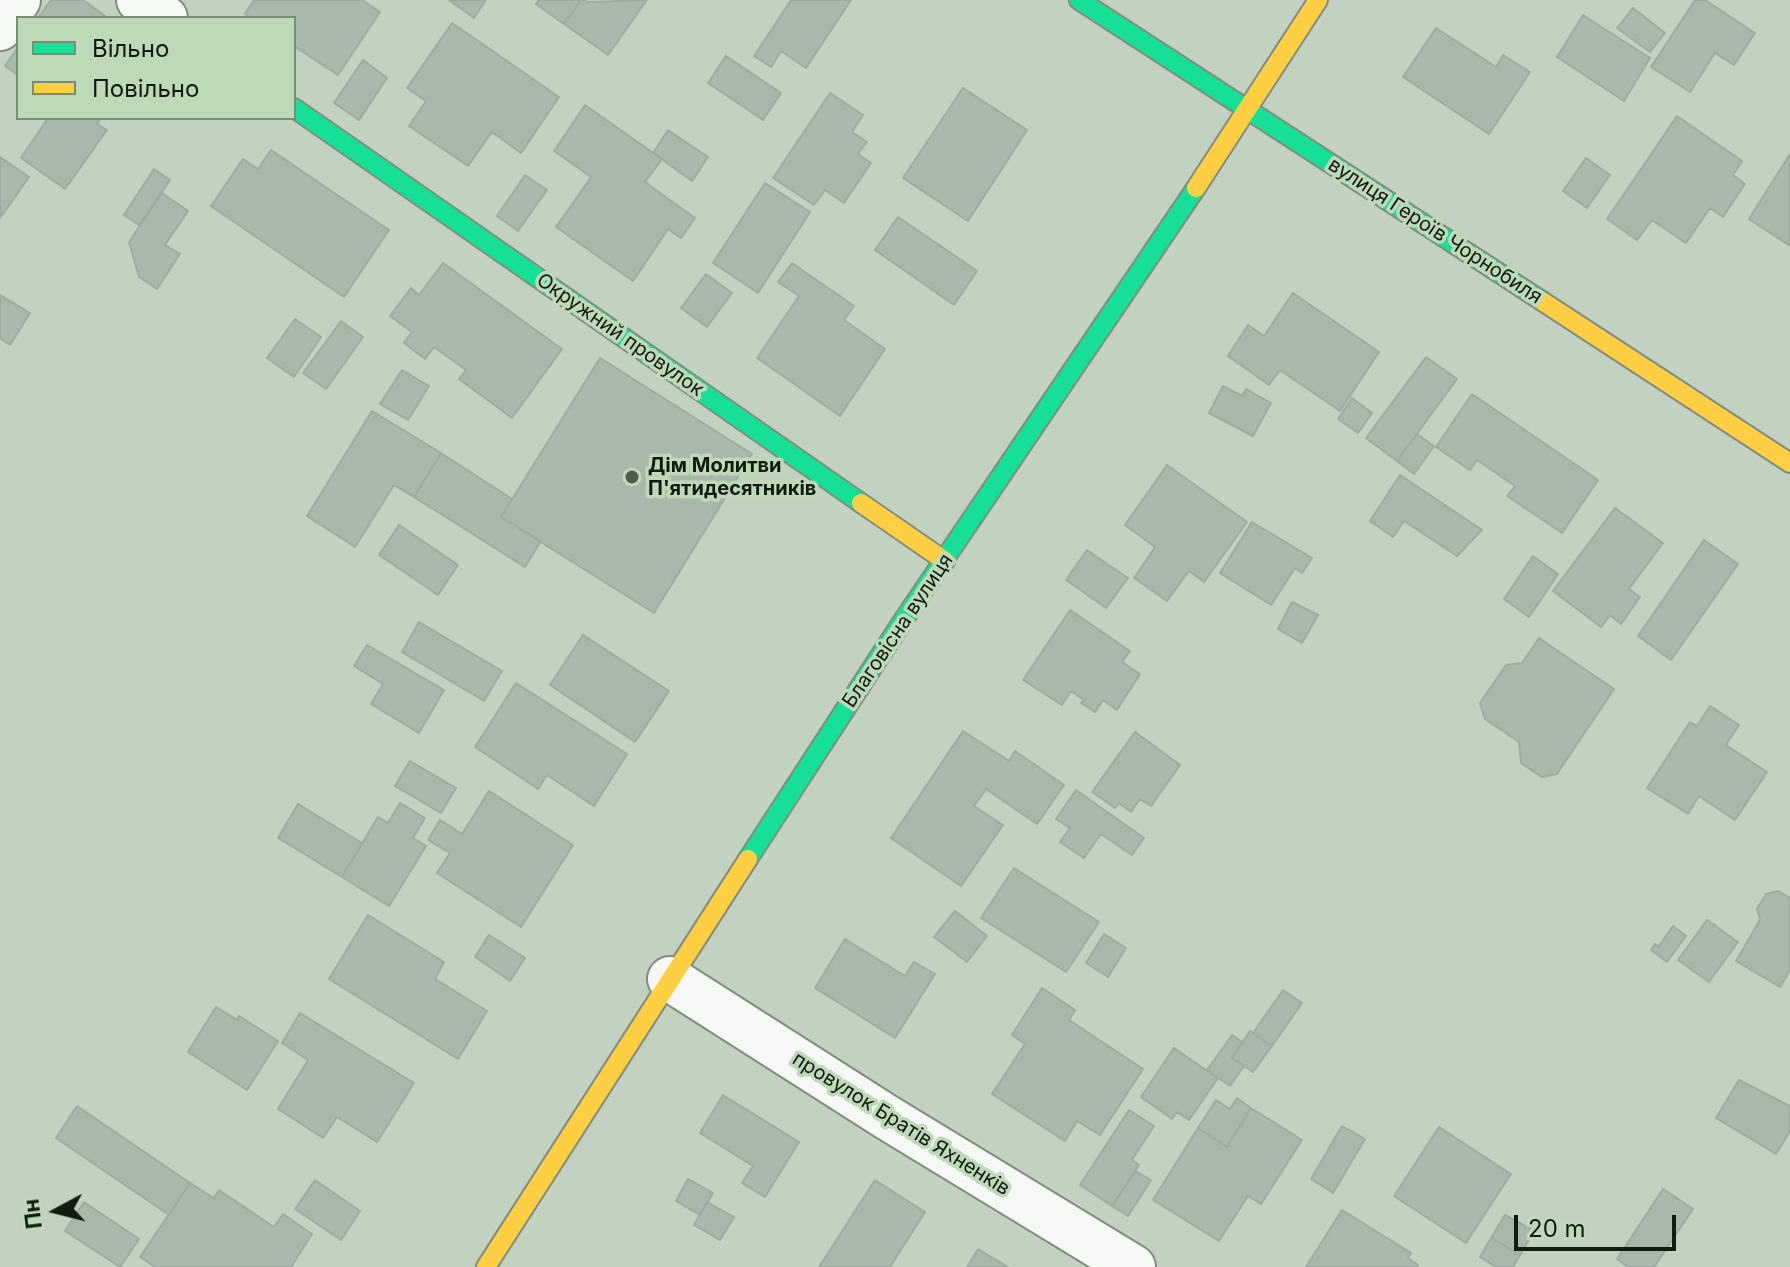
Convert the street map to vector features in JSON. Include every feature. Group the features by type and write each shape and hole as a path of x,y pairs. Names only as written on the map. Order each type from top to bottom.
{"street":[{"path":"0,28 18,0"},
{"path":"139,0 162,16"},
{"name":"вулиця Героїв Чорнобиля","path":"1079,0 1790,463"},
{"name":"Благовісна вулиця","path":"486,1267 904,619 1318,0"},
{"name":"Окружний провулок","path":"296,109 945,561"},
{"name":"провулок Братів Яхненків","path":"670,979 888,1118 1133,1267"}],"building":[{"path":"51,0 83,0 105,16 39,16"},
{"path":"254,0 362,0 380,12 338,75 296,47 296,16 245,14"},
{"path":"449,0 486,0 474,18"},
{"path":"539,0 581,0 564,24 536,4"},
{"path":"581,0 647,0 608,55 564,24"},
{"path":"791,0 851,0 806,68 781,51 771,67 754,56"},
{"path":"1695,0 1705,0 1755,33 1734,65 1715,53 1690,92 1651,67"},
{"path":"1633,8 1665,33 1650,52 1617,28"},
{"path":"1583,15 1650,58 1624,101 1557,57"},
{"path":"452,23 559,97 521,153 492,132 468,166 409,126 426,101 407,88"},
{"path":"1436,28 1496,67 1503,55 1530,72 1489,134 1403,77"},
{"path":"16,50 16,74 5,66"},
{"path":"726,56 781,93 763,120 708,83"},
{"path":"363,60 387,78 359,120 334,103"},
{"path":"963,88 1027,130 968,221 903,178"},
{"path":"830,93 863,115 852,132 867,142 858,154 871,163 844,203 825,190 814,205 773,178"},
{"path":"585,105 662,159 645,182 695,218 681,238 668,229 633,281 556,227 591,177 554,151"},
{"path":"1677,116 1742,161 1733,175 1745,184 1723,217 1710,208 1686,243 1652,220 1637,240 1607,219"},
{"path":"47,120 100,120 97,124 107,130 65,189 21,158"},
{"path":"668,130 708,157 692,181 653,153"},
{"path":"271,150 389,230 344,297 211,206 243,159 258,169"},
{"path":"1790,154 1790,246 1749,219"},
{"path":"0,157 29,177 0,218"},
{"path":"1586,158 1610,175 1587,208 1563,191"},
{"path":"154,169 170,180 139,225 124,215"},
{"path":"525,175 547,190 518,231 497,216"},
{"path":"765,183 810,212 758,293 713,263"},
{"path":"162,193 188,211 165,245 180,254 157,289 139,277 129,242"},
{"path":"898,217 977,271 954,305 875,250"},
{"path":"443,263 562,349 512,418 459,379 466,370 434,347 425,359 404,343 412,332 390,316 411,288 419,295"},
{"path":"792,263 854,306 844,320 885,349 840,416 757,358 799,296 778,282"},
{"path":"706,274 732,293 707,327 681,308"},
{"path":"1293,293 1379,352 1340,411 1280,370 1269,385 1228,356 1248,325 1264,336"},
{"path":"0,295 30,313 10,345 0,338"},
{"path":"295,319 321,337 294,377 267,358"},
{"path":"341,321 363,337 326,389 303,373"},
{"path":"1426,357 1457,379 1397,461 1366,438"},
{"name":"Дім Молитви П'ятидесятників","path":"600,358 752,454 654,613 501,517"},
{"path":"402,370 429,386 408,420 380,404"},
{"path":"1223,386 1242,396 1246,389 1271,403 1253,436 1209,413"},
{"path":"1472,394 1598,480 1562,533 1507,496 1515,486 1477,460 1470,470 1436,447"},
{"path":"1352,398 1372,413 1358,433 1338,419"},
{"path":"372,411 441,453 414,497 394,485 355,547 307,516"},
{"path":"1417,434 1434,446 1414,474 1397,461"},
{"path":"441,453 512,499 501,517 541,541 525,567 414,497"},
{"path":"1167,465 1247,522 1204,582 1189,571 1167,601 1134,578 1155,547 1125,525"},
{"path":"1400,475 1482,530 1457,556 1404,521 1393,537 1370,521"},
{"path":"1615,508 1663,543 1629,589 1640,597 1621,624 1610,615 1601,627 1553,591"},
{"path":"1252,522 1312,558 1302,573 1295,568 1271,605 1220,573"},
{"path":"399,525 458,565 438,595 379,555"},
{"path":"1704,540 1738,564 1671,660 1638,636"},
{"path":"1087,550 1128,578 1106,608 1066,580"},
{"path":"1533,556 1558,574 1529,617 1504,599"},
{"path":"1292,602 1318,615 1302,643 1278,629"},
{"path":"1070,610 1130,651 1122,662 1140,674 1117,710 1103,700 1095,712 1081,703 1084,700 1071,691 1062,705 1023,680"},
{"path":"419,622 502,671 484,701 402,652"},
{"path":"583,635 669,691 635,742 550,685"},
{"path":"1539,638 1614,689 1557,774 1542,777 1521,763 1519,742 1485,719 1480,703 1506,665 1522,663"},
{"path":"367,645 444,690 419,733 371,704 383,684 354,666"},
{"path":"516,683 627,754 594,806 547,775 538,789 475,747"},
{"path":"1710,706 1739,725 1726,745 1767,772 1735,820 1699,796 1688,814 1647,788 1690,722 1697,726"},
{"path":"963,731 1009,761 1015,751 1064,785 1037,824 986,789 974,806 1003,825 961,886 891,838"},
{"path":"1135,732 1180,765 1151,806 1140,799 1131,812 1119,803 1115,808 1092,792"},
{"path":"410,761 456,788 441,813 395,786"},
{"path":"1076,790 1144,838 1132,855 1101,834 1084,858 1060,842 1070,828 1056,819"},
{"path":"489,791 573,845 521,927 437,873 450,853 428,840 440,820 462,834"},
{"path":"400,803 425,818 413,838 426,846 389,906 342,877 378,817 388,823"},
{"path":"298,804 362,843 342,877 278,838"},
{"path":"1014,868 1099,922 1066,972 981,918"},
{"path":"1778,891 1790,898 1790,970 1780,987 1736,961 1760,920 1757,909 1766,894"},
{"path":"955,911 987,936 967,962 934,937"},
{"path":"368,915 444,962 435,979 487,1011 458,1059 329,979"},
{"path":"1707,920 1738,942 1709,982 1678,960"},
{"path":"1673,926 1686,936 1667,962 1651,950 1655,944 1658,947"},
{"path":"1104,934 1126,948 1108,977 1086,963"},
{"path":"489,935 525,958 510,981 475,957"},
{"path":"845,939 905,976 914,962 935,974 895,1038 815,988"},
{"path":"1042,988 1075,1010 1069,1020 1143,1069 1100,1135 1077,1121 1065,1141 992,1094 1025,1044 1012,1035"},
{"path":"1283,990 1302,1003 1272,1046 1253,1033"},
{"path":"216,1007 237,1020 239,1016 278,1041 247,1090 188,1052"},
{"path":"300,1013 414,1083 377,1142 337,1117 323,1138 278,1109 308,1060 282,1043"},
{"path":"1250,1031 1272,1046 1253,1072 1232,1058"},
{"path":"1232,1035 1242,1042 1232,1058 1244,1066 1230,1086 1207,1070"},
{"path":"1174,1048 1218,1078 1189,1120 1177,1112 1172,1119 1141,1097"},
{"path":"1739,1080 1790,1106 1790,1131 1776,1154 1716,1118"},
{"path":"723,1095 799,1142 765,1197 742,1183 753,1166 700,1133"},
{"path":"1237,1098 1251,1108 1227,1147 1198,1128 1216,1100 1230,1109"},
{"path":"77,1106 190,1183 169,1215 56,1138"},
{"path":"1251,1108 1302,1140 1261,1204 1248,1196 1219,1241 1153,1200 1198,1128 1227,1147"},
{"path":"1129,1110 1154,1126 1132,1160 1139,1165 1112,1206 1080,1185"},
{"path":"1342,1126 1365,1139 1333,1193 1311,1179"},
{"path":"1439,1127 1511,1174 1466,1243 1394,1196"},
{"path":"1135,1171 1151,1180 1128,1216 1112,1206"},
{"path":"688,1179 713,1193 700,1215 676,1201"},
{"path":"315,1180 360,1211 341,1240 295,1209"},
{"path":"875,1180 925,1212 890,1267 819,1267"},
{"path":"190,1183 214,1198 219,1190 274,1227 283,1214 312,1234 291,1267 155,1267 140,1257"},
{"path":"1663,1189 1693,1209 1654,1267 1628,1267 1617,1259"},
{"path":"84,1202 139,1239 120,1267 65,1231"},
{"path":"707,1202 734,1217 720,1240 694,1225"},
{"path":"1342,1210 1411,1253 1408,1258 1417,1267 1306,1267"},
{"path":"1505,1215 1534,1231 1520,1255 1491,1238"},
{"path":"1491,1238 1520,1255 1513,1267 1496,1267 1480,1257"},
{"path":"978,1249 1008,1267 967,1267"}],"traffic: fast":[{"path":"1079,0 1542,301"},
{"path":"296,109 861,503"},
{"path":"748,859 904,619 1196,188"}],"traffic: slow":[{"path":"1196,188 1318,0"},
{"path":"1542,301 1790,463"},
{"path":"861,503 945,561"},
{"path":"486,1267 748,859"}],"place":[{"name":"Дім Молитви П'ятидесятників","path":"632,477"}]}
